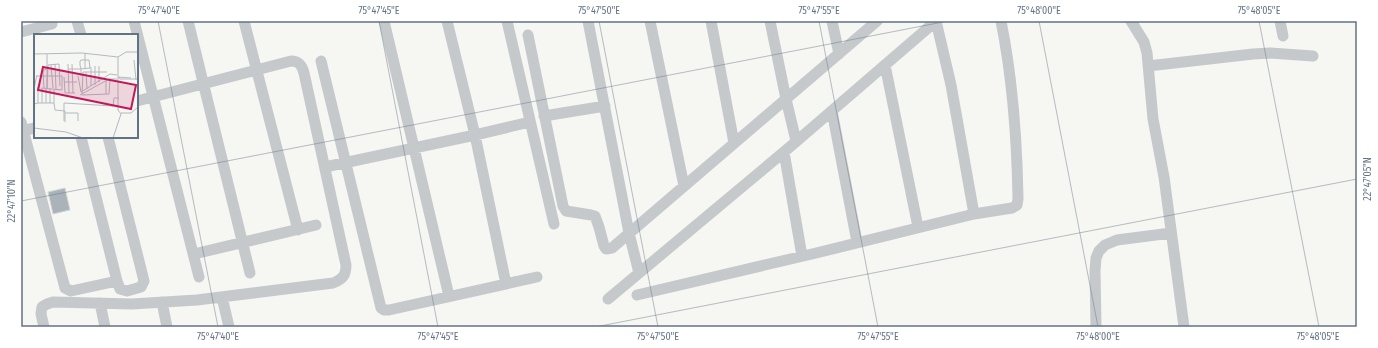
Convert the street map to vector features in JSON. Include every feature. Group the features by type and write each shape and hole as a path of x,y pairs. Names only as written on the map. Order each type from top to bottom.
{"street":[{"path":"77,21 81,34"},
{"path":"134,21 137,34"},
{"path":"188,21 250,273"},
{"path":"244,21 298,230"},
{"path":"384,21 449,296"},
{"path":"447,21 475,135 506,284"},
{"path":"507,21 554,224"},
{"path":"588,21 629,233 639,273"},
{"path":"650,21 684,186"},
{"path":"710,21 734,143"},
{"path":"770,21 796,141"},
{"path":"832,21 839,54"},
{"path":"528,35 563,206 566,212 595,216 606,249 612,248 877,21"},
{"path":"608,299 784,152 936,21 951,85 974,214"},
{"path":"637,294 974,214 1012,208 1017,205 1017,144 1014,99 1001,21"},
{"path":"1131,21 1144,42 1147,53 1153,119 1164,177 1184,327"},
{"path":"1280,21 1283,36"},
{"path":"21,32 53,27"},
{"path":"138,37 199,277"},
{"path":"1148,66 1253,54 1314,56"},
{"path":"44,327 41,311 42,307 53,302 132,304 222,297 333,283 342,279 345,275 346,265 301,65 295,61 291,61 138,101"},
{"path":"321,61 380,308 389,310 537,277"},
{"path":"885,65 918,227"},
{"path":"544,116 605,106"},
{"path":"832,111 857,242"},
{"path":"325,167 530,122"},
{"path":"34,128 22,128 64,288 72,291 117,281"},
{"path":"81,138 117,281 120,289 127,291 141,287 144,281 108,138"},
{"path":"784,152 802,256"},
{"path":"194,254 316,225"},
{"path":"1096,327 1095,271 1096,258 1099,251 1105,244 1117,240 1171,234"},
{"path":"222,297 228,327"},
{"path":"162,302 167,327"},
{"path":"100,303 105,327"}],"building":[{"path":"65,188 70,210 53,214 48,192"}]}
